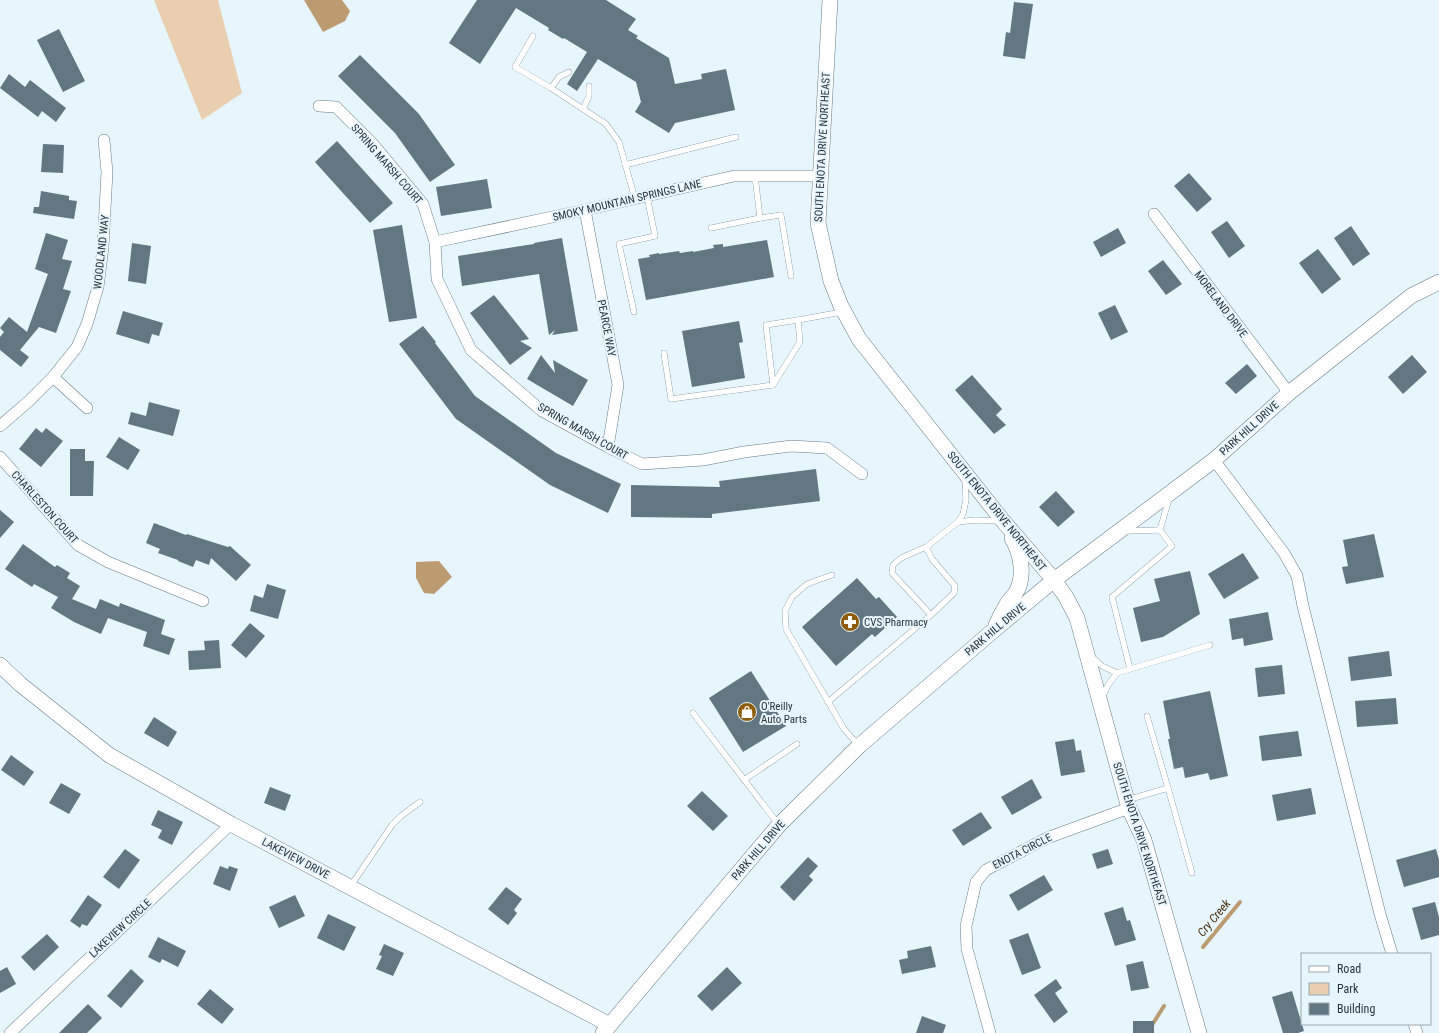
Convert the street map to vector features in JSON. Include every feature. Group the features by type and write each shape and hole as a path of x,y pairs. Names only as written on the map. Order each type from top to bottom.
{"main road":[{"name":"SOUTH ENOTA DRIVE NORTHEAST","path":"830,0 818,223 831,281 844,312 859,339 965,473 1054,580 1077,618 1128,804 1144,840 1199,1033"},
{"name":"PARK HILL DRIVE","path":"606,1029 779,825 859,746 1054,580 1214,460 1289,393 1411,296 1439,282"},
{"path":"994,630 1006,604 1016,593 1021,580 1019,550 1004,521"},
{"name":"LAKEVIEW DRIVE","path":"0,665 20,684 109,754 231,824 350,887 606,1029"}],"street":[{"name":"SPRING MARSH COURT","path":"319,106 336,107 373,144 423,204 435,242 437,279 471,350 542,411 642,464 703,460 744,452 792,446 827,448 862,474"},
{"name":"WOODLAND WAY","path":"0,426 29,401 53,376 76,347 87,324 98,287 103,246 108,172 104,140"},
{"name":"SMOKY MOUNTAIN SPRINGS LANE","path":"435,242 734,176 820,176"},
{"name":"PEARCE WAY","path":"585,210 618,385 608,447"},
{"name":"MORELAND DRIVE","path":"1154,214 1289,393"},
{"path":"53,376 87,408"},
{"name":"CHARLESTON COURT","path":"0,457 78,545 108,562 203,601"},
{"path":"1214,460 1284,553 1297,576 1305,614 1380,914 1392,953"},
{"name":"ENOTA CIRCLE","path":"990,1033 967,949 966,926 976,882 986,870 1047,838 1128,804"},
{"name":"LAKEVIEW CIRCLE","path":"10,1033 231,824"}],"lane":[{"path":"533,36 515,67 551,88 606,124 619,142 634,198"},
{"path":"551,88 559,77 569,72"},
{"path":"583,109 589,96 589,86"},
{"path":"625,165 736,137"},
{"path":"755,176 760,218"},
{"path":"634,312 619,244 655,236 647,196"},
{"path":"711,228 781,215 791,276"},
{"path":"773,385 766,325 844,312"},
{"path":"773,385 800,342 798,320"},
{"path":"664,353 671,399 773,385"},
{"path":"931,615 892,573 893,564 901,558 926,547 958,522 963,514 966,500 965,473"},
{"path":"1160,530 1171,492"},
{"path":"958,522 975,520 1004,521"},
{"path":"1119,531 1160,530"},
{"path":"1130,669 1112,597 1172,546 1160,530"},
{"path":"828,702 931,615 954,593 955,586 932,560 926,547"},
{"path":"832,575 807,584 792,596 784,611 786,629 844,729 859,746"},
{"path":"1101,701 1108,685 1117,673 1210,645"},
{"path":"1087,654 1102,666 1117,673"},
{"path":"693,713 779,825"},
{"path":"1147,716 1192,873"},
{"path":"744,780 797,744"},
{"path":"1128,804 1168,788"},
{"path":"350,887 392,825 401,816 420,802"}],"green space":[{"path":"154,0 218,0 242,93 202,120"}],"shaded area":[{"path":"304,0 342,0 350,11 345,21 323,32"},
{"path":"439,561 452,577 434,594 424,593 416,578 416,562"}],"building":[{"path":"477,0 606,0 636,19 628,30 638,36 636,38 669,58 675,84 702,79 701,74 726,69 735,110 675,123 669,133 635,112 641,102 636,82 598,59 577,91 567,84 587,52 548,30 549,28 516,8 480,64 449,43"},
{"path":"1014,2 1033,4 1025,59 1003,56 1006,32 1010,33"},
{"path":"59,29 85,81 63,92 37,40"},
{"path":"360,55 419,114 455,165 430,182 395,133 338,76"},
{"path":"9,74 25,87 30,80 66,108 56,122 42,111 38,117 0,88"},
{"path":"337,141 393,203 370,223 315,162"},
{"path":"43,144 64,145 63,173 41,172"},
{"path":"1189,173 1212,199 1197,212 1174,186"},
{"path":"487,179 492,208 441,216 436,187"},
{"path":"41,191 69,196 69,200 77,201 74,219 33,213 34,207 39,207"},
{"path":"1227,221 1245,246 1229,258 1211,232"},
{"path":"402,225 417,318 389,322 373,230"},
{"path":"1351,226 1370,254 1353,266 1334,238"},
{"path":"1118,228 1126,243 1101,257 1093,242"},
{"path":"46,233 68,240 62,259 72,261 63,289 71,291 56,333 39,327 20,350 29,357 21,367 0,350 0,337 4,332 0,328 9,317 27,332 48,274 35,269"},
{"path":"562,238 578,331 552,335 555,330 549,335 539,274 462,286 458,256"},
{"path":"767,240 774,277 646,300 638,259 650,257 649,255 659,253 679,251 680,253 693,252 714,248 713,245 723,244 723,247"},
{"path":"132,243 151,246 146,284 128,281"},
{"path":"1318,249 1341,279 1322,294 1299,263"},
{"path":"1163,260 1182,284 1166,295 1148,271"},
{"path":"494,295 529,339 520,341 532,348 510,365 470,313"},
{"path":"1115,305 1128,332 1111,340 1098,313"},
{"path":"123,311 163,323 159,336 152,334 149,344 116,334"},
{"path":"739,321 743,342 739,343 745,378 692,387 682,331"},
{"path":"423,326 475,396 556,453 621,484 608,513 550,485 456,419 399,344"},
{"path":"541,355 555,373 553,360 588,380 573,406 527,379"},
{"path":"1412,355 1427,372 1403,394 1388,377"},
{"path":"1247,364 1257,376 1236,394 1225,383"},
{"path":"972,375 1002,409 996,415 1006,425 994,434 955,390"},
{"path":"149,402 180,410 173,436 128,424 131,412 146,416"},
{"path":"36,428 42,433 46,428 63,441 41,467 19,449"},
{"path":"119,437 140,450 128,470 106,457"},
{"path":"70,449 85,449 85,461 94,461 93,496 70,496"},
{"path":"816,469 820,501 712,514 712,518 631,517 631,485 720,487 719,481"},
{"path":"1056,491 1075,512 1058,527 1039,507"},
{"path":"0,510 14,522 0,538"},
{"path":"154,523 186,535 187,534 228,547 230,546 251,565 236,581 211,558 209,565 196,560 193,567 158,553 160,549 146,543"},
{"path":"1374,534 1384,577 1346,584 1342,567 1348,566 1343,540"},
{"path":"23,544 55,567 57,565 70,573 67,578 80,586 72,599 96,609 100,599 119,607 120,603 165,620 161,634 175,639 169,655 143,646 147,632 108,618 101,634 74,622 51,608 58,597 34,584 32,587 5,569"},
{"path":"1243,553 1259,578 1224,599 1208,574"},
{"path":"1190,571 1200,614 1163,637 1141,642 1133,608 1160,601 1154,579"},
{"name":"CVS Pharmacy","path":"857,578 876,599 879,597 897,617 875,637 872,634 836,666 802,627"},
{"path":"267,584 286,590 278,619 250,611 254,595 263,598"},
{"path":"1268,612 1273,640 1244,646 1243,638 1232,640 1229,619"},
{"path":"250,623 265,636 246,658 231,645"},
{"path":"219,640 221,668 189,670 188,651 205,650 204,641"},
{"path":"1389,651 1392,676 1351,681 1348,657"},
{"path":"1282,665 1285,694 1258,697 1255,668"},
{"name":"O'Reilly Auto Parts","path":"751,671 786,726 743,752 709,698"},
{"path":"1210,691 1228,776 1210,780 1208,773 1185,778 1183,767 1174,769 1163,701"},
{"path":"1396,698 1398,724 1357,727 1355,701"},
{"path":"154,717 177,732 168,747 144,733"},
{"path":"1298,731 1302,756 1262,761 1259,736"},
{"path":"1074,739 1076,751 1081,750 1085,772 1061,776 1055,742"},
{"path":"11,755 34,772 24,786 1,770"},
{"path":"1032,779 1042,798 1012,815 1001,797"},
{"path":"61,783 81,794 69,814 49,803"},
{"path":"270,787 291,795 285,811 264,803"},
{"path":"1311,788 1316,814 1277,821 1272,795"},
{"path":"702,791 728,816 713,831 687,806"},
{"path":"158,810 183,822 172,845 158,838 162,830 151,825"},
{"path":"981,812 992,828 963,846 952,830"},
{"path":"125,849 140,860 119,889 103,877"},
{"path":"1108,849 1113,864 1097,869 1092,854"},
{"path":"1436,849 1439,860 1439,877 1404,887 1396,860"},
{"path":"808,857 818,866 809,876 813,880 794,901 780,887"},
{"path":"220,866 228,869 229,866 238,869 230,891 213,884"},
{"path":"1044,875 1053,890 1018,911 1009,895"},
{"path":"506,887 522,899 514,910 517,913 508,925 488,909"},
{"path":"88,895 102,905 87,926 82,924 80,928 70,921"},
{"path":"295,895 305,916 279,928 269,907"},
{"path":"1435,902 1439,917 1439,935 1421,940 1412,908"},
{"path":"1123,907 1127,921 1130,920 1136,940 1115,946 1104,913"},
{"path":"328,914 356,927 344,951 317,938"},
{"path":"1028,933 1041,968 1022,975 1009,940"},
{"path":"47,934 59,947 34,971 21,957"},
{"path":"158,937 186,951 178,967 162,959 160,963 148,957"},
{"path":"384,944 404,953 393,976 376,969 382,956 379,955"},
{"path":"931,946 936,967 902,974 899,960 908,958 907,951"},
{"path":"1143,961 1149,988 1131,991 1126,965"},
{"path":"7,967 16,984 0,993 0,971"},
{"path":"727,967 742,983 712,1011 697,996"},
{"path":"131,969 144,981 121,1008 107,996"},
{"path":"1056,979 1062,988 1055,993 1068,1012 1054,1023 1034,995"},
{"path":"210,989 234,1009 222,1024 197,1004"},
{"path":"1292,991 1304,1031 1298,1033 1283,1033 1272,997"},
{"path":"88,1004 102,1018 87,1033 59,1033"},
{"path":"922,1016 946,1025 943,1033 916,1033"},
{"path":"1133,1021 1154,1021 1154,1033 1133,1033"}],"waterway":[{"name":"Cry Creek","path":"1203,947 1240,902"},
{"name":"Cry Creek","path":"1147,1033 1164,1006"}],"place":[{"name":"CVS Pharmacy","path":"850,622"},
{"name":"O'Reilly Auto Parts","path":"747,712"}]}
